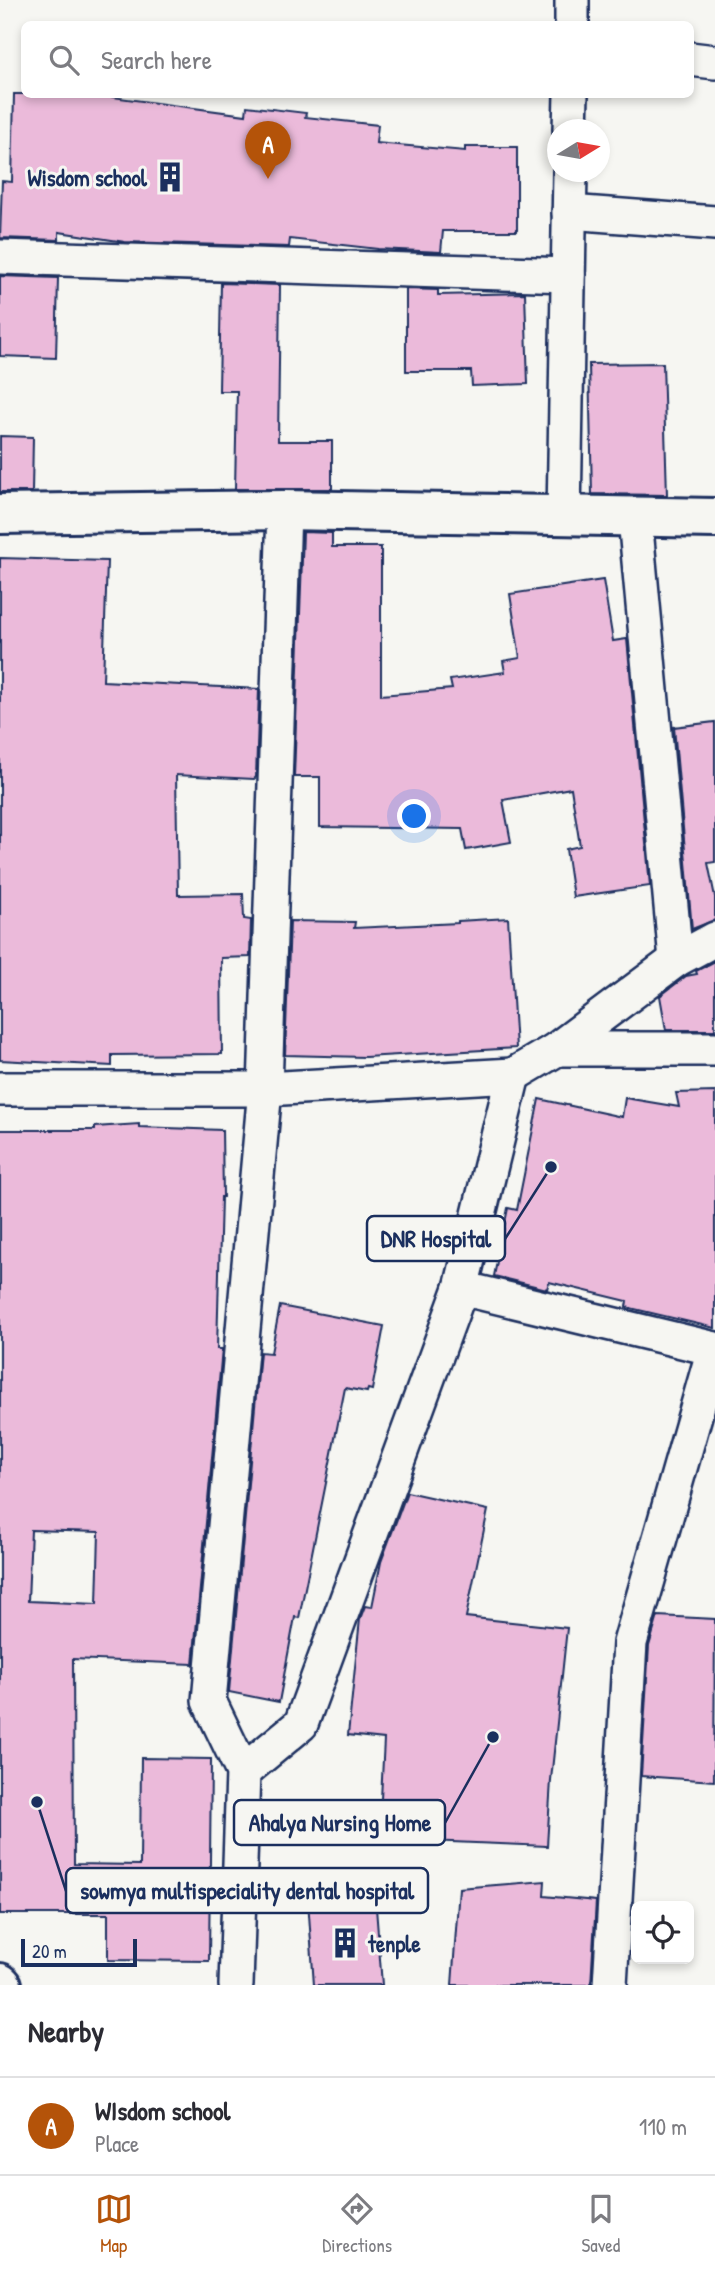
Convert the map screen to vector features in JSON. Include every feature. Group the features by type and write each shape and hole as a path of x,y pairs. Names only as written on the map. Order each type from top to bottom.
{"street":[{"path":"572,0 572,21"},
{"path":"694,59 715,62"},
{"path":"570,119 571,98"},
{"path":"564,516 570,182"},
{"path":"569,212 715,223"},
{"path":"0,257 568,275"},
{"path":"236,1985 243,1772 209,1701 265,1088 284,510"},
{"path":"0,514 284,510 715,518"},
{"path":"635,517 676,960"},
{"path":"0,1089 265,1088 513,1075 557,1049 676,960 715,939"},
{"path":"557,1049 715,1049"},
{"path":"243,1772 301,1724 461,1289 513,1075"},
{"path":"461,1289 714,1349 631,1643 610,1985"}],"building":[{"path":"14,94 21,94 21,98 119,98 246,115 247,106 306,113 305,117 378,125 376,143 465,151 465,147 517,147 517,231 443,231 441,252 378,249 290,239 289,247 125,242 59,232 59,240 0,238 2,181 12,182"},
{"path":"0,276 58,278 56,358 0,356"},
{"path":"221,283 280,285 278,441 332,441 332,489 235,489 237,391 219,391"},
{"path":"406,289 438,290 438,295 525,293 528,384 472,386 471,371 406,371"},
{"path":"663,363 667,495 592,494 589,364"},
{"path":"0,436 33,437 32,492 0,492"},
{"path":"303,532 332,533 332,547 381,547 381,695 452,689 450,680 505,672 503,661 520,658 510,594 603,580 613,641 627,639 650,886 573,897 566,849 580,846 571,788 503,800 511,842 466,850 462,829 320,827 320,777 294,777"},
{"path":"0,558 107,561 103,681 259,689 256,777 176,775 178,895 243,894 244,919 251,920 250,957 221,958 222,1054 112,1055 112,1066 0,1060"},
{"path":"715,722 715,862 708,863 715,897 715,920 692,929 674,727"},
{"path":"508,918 516,1048 365,1057 285,1055 290,921 355,922 354,928"},
{"path":"715,961 715,1030 666,1030 660,996 686,976 697,974 696,971"},
{"path":"715,1092 715,1328 626,1307 627,1301 549,1282 547,1289 494,1276 508,1208 517,1210 539,1099 622,1117 625,1098 679,1107 676,1093"},
{"path":"139,1124 139,1127 222,1130 223,1197 217,1349 222,1349 193,1664 73,1659 74,1864 140,1865 141,1758 211,1759 209,1961 108,1960 108,1914 0,1914 0,1130 95,1130 95,1127","holes":["31,1530 99,1532 97,1604 28,1601"]},
{"path":"280,1306 384,1326 372,1390 368,1389 367,1392 345,1388 299,1618 295,1617 279,1702 229,1692 260,1352 271,1353"},
{"path":"407,1492 488,1510 466,1617 567,1628 547,1846 379,1839 384,1739 348,1735 360,1619 365,1606 372,1607 381,1562"},
{"path":"658,1616 715,1619 714,1781 641,1776 649,1646"},
{"path":"545,1881 544,1896 596,1901 591,1985 452,1985 459,1888"},
{"name":"tenple","path":"375,1895 382,1985 314,1985 308,1900"}],"place":[{"name":"Wisdom school","path":"170,177"},
{"name":"WIsdom school","path":"268,179"},
{"name":"DNR Hospital","path":"551,1167"},
{"name":"Ahalya Nursing Home","path":"493,1737"},
{"name":"sowmya multispeciality dental hospital","path":"37,1802"},
{"name":"tenple","path":"345,1943"}]}
